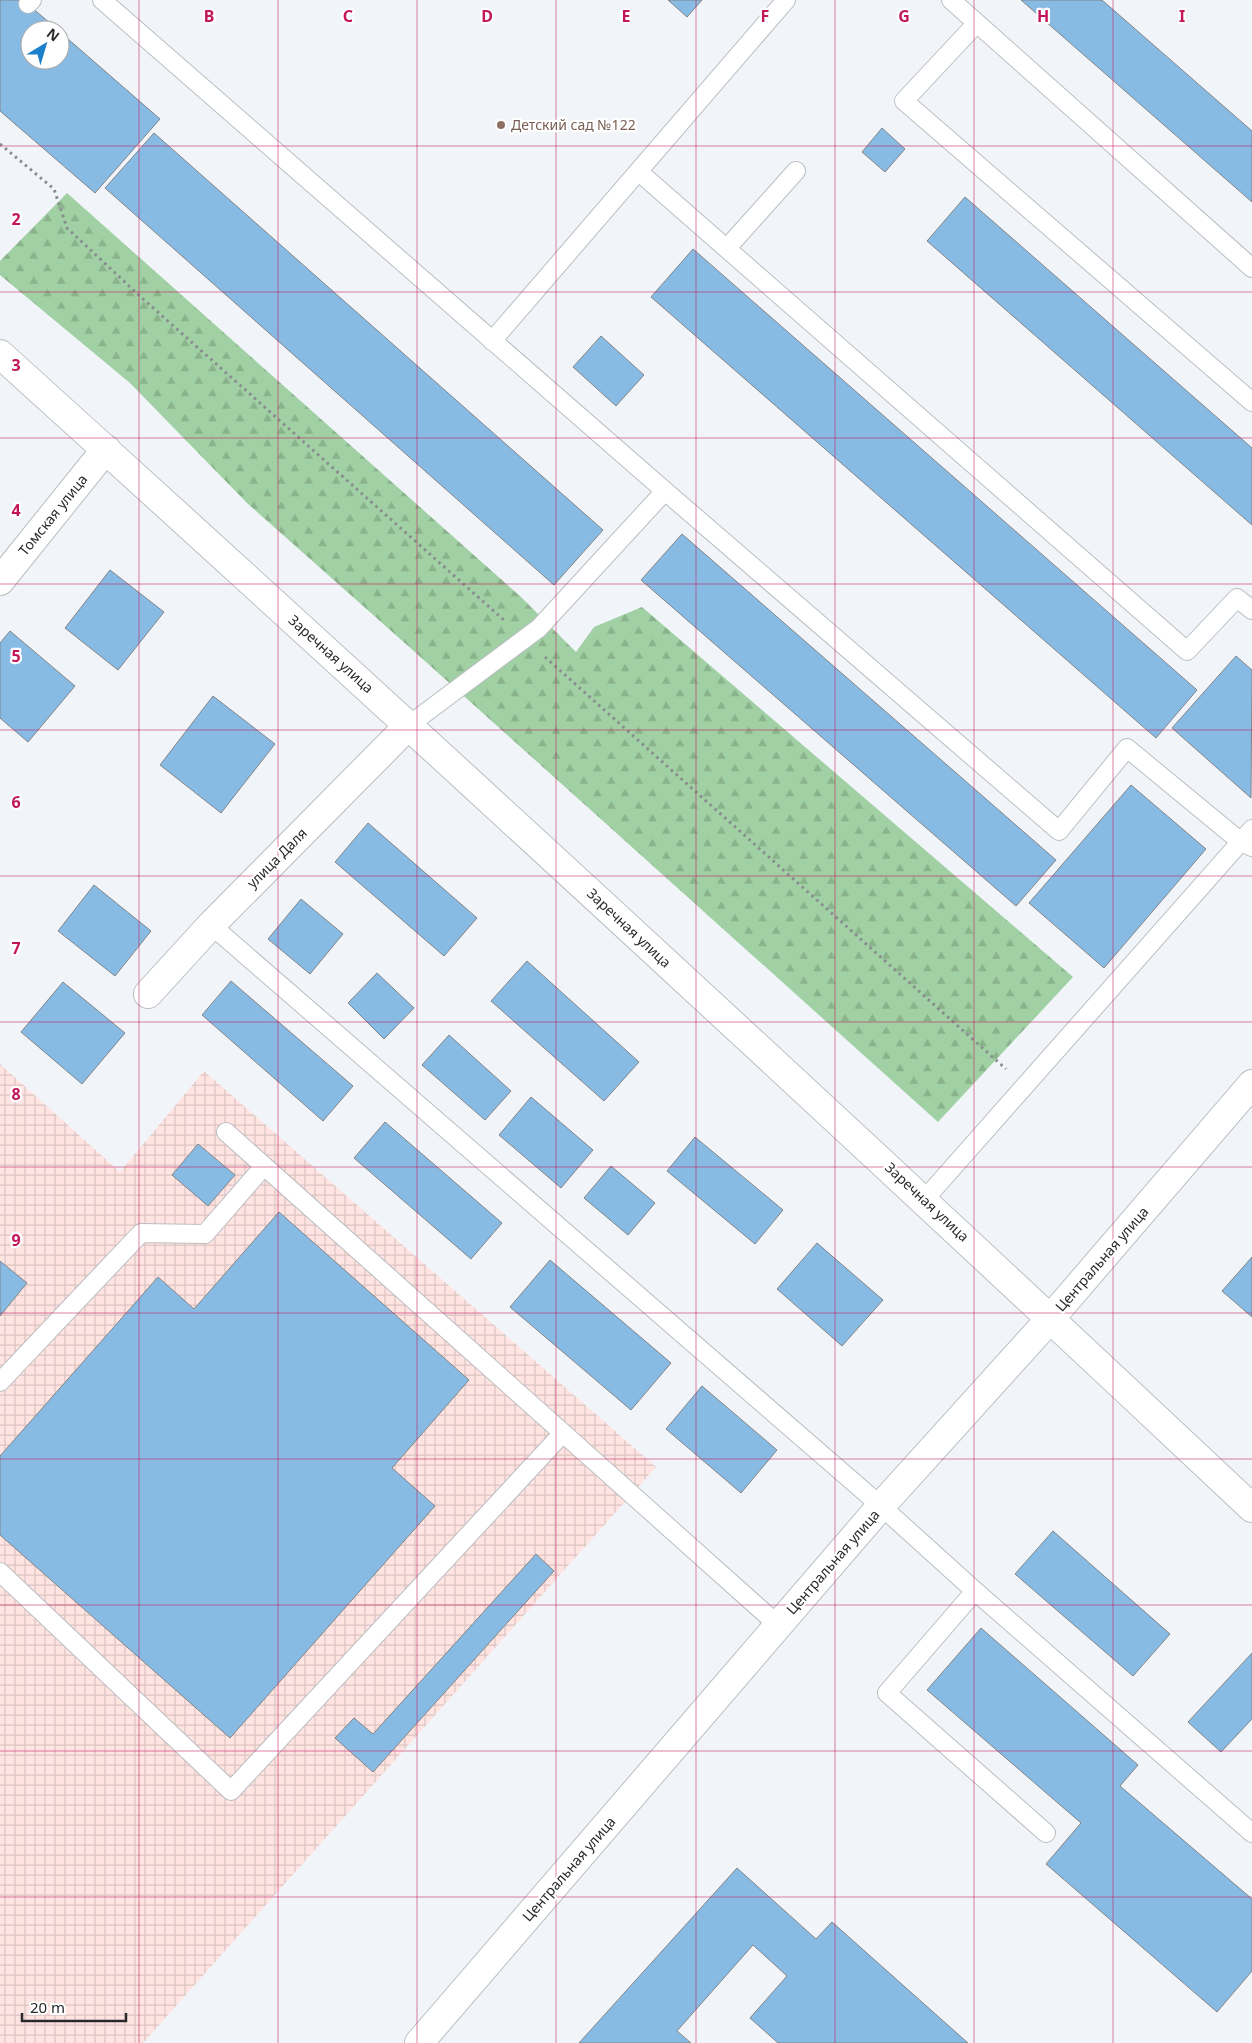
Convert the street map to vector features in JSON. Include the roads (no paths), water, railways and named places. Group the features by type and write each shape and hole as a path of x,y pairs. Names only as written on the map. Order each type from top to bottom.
{"street":[{"name":"Заречная улица","path":"0,354 409,725 924,1200 1252,1508"},
{"name":"Томская улица","path":"0,581 106,449"},
{"name":"улица Даля","path":"148,994 211,925 409,725"},
{"name":"Центральная улица","path":"419,2043 881,1506 1050,1319 1252,1084"}],"lane":[{"path":"102,0 492,341 1059,831 1127,748 1248,840 924,1200"},
{"path":"492,341 786,0"},
{"path":"951,0 1252,268"},
{"path":"976,24 904,101 1252,402"},
{"path":"727,248 796,171"},
{"path":"639,172 1187,651 1237,598 1252,610"},
{"path":"409,725 539,628 664,490"},
{"path":"211,925 881,1506 975,1591 1252,1833"},
{"path":"226,1132 778,1625"},
{"path":"0,1382 141,1233 205,1234 264,1166"},
{"path":"0,1572 231,1791 563,1432"},
{"path":"975,1591 888,1693 1046,1833"}],"place":[{"name":"Детский сад №122","path":"501,125"}]}
